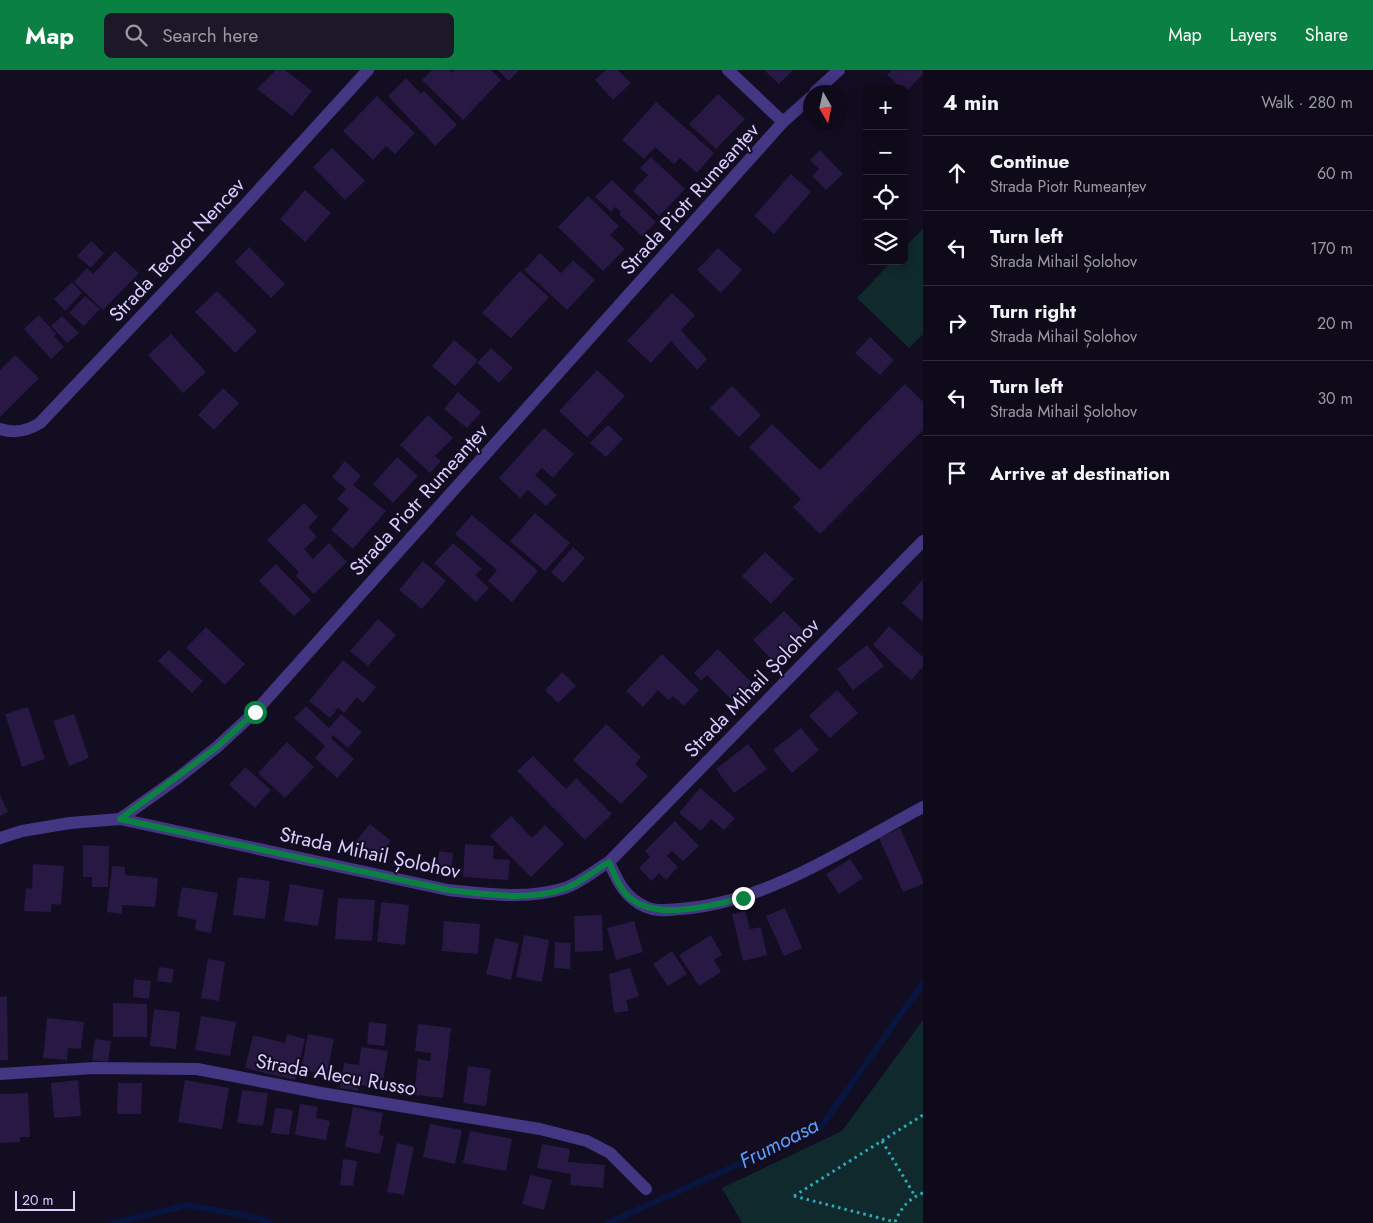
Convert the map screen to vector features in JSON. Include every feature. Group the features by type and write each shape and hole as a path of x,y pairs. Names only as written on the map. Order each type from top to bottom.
{"street":[{"name":"Strada Teodor Nencev","path":"0,429 16,432 29,429 40,423 202,252 368,70"},
{"path":"728,70 783,122"},
{"path":"823,85 839,70"},
{"name":"Strada Piotr Rumeanțev","path":"120,819 194,765 255,712 783,122 803,103"},
{"name":"Strada Mihail Șolohov","path":"120,819 448,890 501,896 538,894 566,888 609,862 923,541"},
{"path":"609,862 625,893 648,908 669,910 702,908 743,898 782,882 923,807"},
{"path":"0,838 22,830 70,822 120,819"},
{"name":"Strada Alecu Russo","path":"0,1074 94,1068 197,1069 330,1094 540,1129 587,1141 610,1153 646,1189"}],"path":[{"path":"923,1115 794,1196 895,1222 902,1208 915,1196 923,1193"},
{"path":"882,1141 915,1196"}],"green space":[{"path":"923,229 923,334 909,348 857,298 888,265 908,265 908,244"},
{"path":"923,1020 923,1223 742,1223 722,1188 842,1131"}],"building":[{"path":"276,70 285,70 312,91 292,116 257,89"},
{"path":"432,70 449,70 452,73 455,70 491,70 501,80 463,120 422,80"},
{"path":"498,70 519,70 509,81"},
{"path":"606,70 618,70 631,83 613,100 595,80"},
{"path":"764,70 793,70 779,84"},
{"path":"892,70 923,70 923,74 908,90 908,85 898,85 887,75"},
{"path":"406,78 421,94 424,91 457,125 435,146 388,96"},
{"path":"718,94 745,119 716,149 689,124"},
{"path":"377,96 415,133 395,154 386,146 373,160 343,131"},
{"path":"656,102 714,153 697,173 680,158 674,164 655,147 644,159 622,140"},
{"path":"332,148 365,181 345,200 313,167"},
{"path":"820,150 843,174 826,190 812,176 819,169 810,160"},
{"path":"651,157 685,189 659,216 633,191 648,175 640,168"},
{"path":"791,174 811,192 774,234 754,216"},
{"path":"612,180 656,222 642,236 619,214 621,212 615,207 611,212 595,197"},
{"path":"305,190 331,213 305,242 280,219"},
{"path":"588,196 619,226 610,235 625,249 603,271 558,227"},
{"path":"91,241 104,253 91,268 77,256"},
{"path":"249,247 285,284 271,298 235,262"},
{"path":"718,248 742,270 721,293 697,270"},
{"path":"115,251 139,273 103,310 74,282 87,268 93,274"},
{"path":"540,253 561,273 573,260 595,280 567,310 524,270"},
{"path":"520,271 549,297 511,338 482,313"},
{"path":"72,282 82,293 65,311 54,299"},
{"path":"217,291 257,331 235,353 195,312"},
{"path":"672,293 695,315 681,330 707,359 697,370 671,341 651,363 627,341"},
{"path":"85,296 100,309 84,326 69,313"},
{"path":"39,315 56,334 54,336 64,347 51,359 24,329"},
{"path":"62,316 79,333 67,343 51,326"},
{"path":"171,334 206,372 183,393 148,355"},
{"path":"870,337 894,360 880,375 855,353"},
{"path":"454,340 478,360 455,386 432,366"},
{"path":"491,348 513,368 499,383 477,363"},
{"path":"15,355 39,378 0,417 0,370"},
{"path":"597,370 625,396 587,437 559,411"},
{"path":"905,384 923,402 923,430 820,534 793,507 801,499 749,447 772,424 820,470"},
{"path":"732,386 761,415 739,437 710,408"},
{"path":"223,388 239,403 214,430 198,415"},
{"path":"458,392 481,412 467,428 444,409"},
{"path":"428,415 453,438 435,456 441,461 430,473 400,445"},
{"path":"608,425 623,439 606,457 590,443"},
{"path":"544,428 574,454 553,478 542,468 535,475 557,495 546,506 528,490 520,498 499,478"},
{"path":"397,457 418,476 393,503 373,484"},
{"path":"345,461 361,476 353,485 386,511 353,549 331,530 349,509 337,499 346,489 332,477"},
{"path":"304,503 318,517 308,527 317,537 304,549 313,559 329,543 347,562 314,594 296,576 299,572 267,540"},
{"path":"535,513 570,543 545,571 510,541"},
{"path":"472,515 538,571 512,602 488,581 497,570 455,534"},
{"path":"453,543 482,569 475,575 489,588 476,602 434,563"},
{"path":"573,547 585,558 563,583 551,572"},
{"path":"765,552 794,579 771,604 742,576"},
{"path":"423,561 446,581 422,609 399,590"},
{"path":"276,564 311,600 294,616 259,581"},
{"path":"923,579 923,622 902,603"},
{"path":"784,611 806,633 775,663 753,640"},
{"path":"378,619 396,635 368,666 350,651"},
{"path":"889,626 923,657 923,667 911,680 873,645"},
{"path":"206,627 245,664 225,685 186,648"},
{"path":"867,645 884,666 853,690 837,669"},
{"path":"718,649 755,686 737,705 707,675 701,681 694,673"},
{"path":"169,650 203,681 192,693 158,661"},
{"path":"662,654 699,690 684,706 673,696 668,700 658,690 643,707 626,691"},
{"path":"343,660 376,687 363,703 357,697 344,713 338,708 330,718 309,701"},
{"path":"562,672 576,686 558,703 545,690"},
{"path":"837,690 858,713 830,738 809,716"},
{"path":"306,706 329,728 341,714 362,732 348,748 333,735 331,738 354,759 337,778 315,758 325,746 294,718"},
{"path":"28,707 45,759 22,767 5,714"},
{"path":"74,714 89,758 69,766 53,721"},
{"path":"606,724 641,757 635,764 648,776 621,804 573,760"},
{"path":"801,728 819,750 792,773 773,750"},
{"path":"287,742 314,767 285,798 258,773"},
{"path":"748,744 767,769 734,793 716,769"},
{"path":"533,756 566,789 576,778 612,814 585,840 517,771"},
{"path":"245,767 271,790 255,808 229,785"},
{"path":"700,788 735,818 724,830 711,819 701,831 679,813"},
{"path":"0,795 8,812 0,816"},
{"path":"511,816 532,838 545,825 564,844 531,877 490,836"},
{"path":"675,821 699,846 683,861 672,851 667,856 678,867 666,880 659,873 652,881 639,868 650,857 645,851"},
{"path":"370,824 391,841 376,859 355,842"},
{"path":"900,828 923,880 923,884 903,892 879,838"},
{"path":"465,844 494,846 493,859 510,860 508,880 463,877"},
{"path":"83,845 109,846 108,887 92,887 92,877 83,877"},
{"path":"439,851 453,853 451,872 437,871"},
{"path":"850,859 863,878 839,894 826,874"},
{"path":"33,864 64,866 61,905 51,904 51,912 24,911 26,888 32,889"},
{"path":"112,866 125,867 125,875 158,878 155,907 122,905 122,914 107,912"},
{"path":"238,877 270,881 265,919 233,915"},
{"path":"290,884 324,890 318,926 284,921"},
{"path":"182,887 218,893 211,933 195,930 196,920 177,916"},
{"path":"338,898 375,900 372,941 335,939"},
{"path":"381,902 409,905 405,945 377,942"},
{"path":"785,908 802,948 784,956 766,916"},
{"path":"745,911 750,929 761,927 767,955 743,961 732,914"},
{"path":"602,915 603,951 575,952 574,916"},
{"path":"444,921 480,924 478,954 442,951"},
{"path":"634,921 643,952 616,960 607,928"},
{"path":"524,935 549,940 542,982 516,977"},
{"path":"711,935 722,955 714,960 721,972 699,986 679,955"},
{"path":"495,938 519,943 511,980 486,974"},
{"path":"555,942 571,943 570,969 554,968"},
{"path":"672,951 687,974 668,986 653,964"},
{"path":"208,959 225,962 219,1001 201,998"},
{"path":"159,967 174,969 172,983 157,981"},
{"path":"630,968 639,996 626,1001 629,1011 614,1013 609,974"},
{"path":"134,979 151,981 149,999 133,997"},
{"path":"7,996 8,1060 0,1060 0,997"},
{"path":"113,1003 147,1004 147,1037 113,1037"},
{"path":"154,1009 180,1012 176,1049 150,1046"},
{"path":"201,1016 236,1022 230,1056 195,1050"},
{"path":"47,1018 84,1022 81,1049 68,1048 67,1060 43,1058"},
{"path":"369,1022 387,1024 384,1046 367,1044"},
{"path":"418,1024 451,1028 443,1098 414,1095 418,1059 430,1061 431,1053 415,1051"},
{"path":"287,1034 305,1039 295,1080 245,1068 253,1035 285,1043"},
{"path":"308,1034 334,1039 327,1074 301,1070"},
{"path":"95,1039 111,1041 108,1062 92,1060"},
{"path":"361,1047 388,1051 382,1088 359,1085 358,1091 340,1088 344,1063 359,1065"},
{"path":"468,1066 491,1069 486,1106 463,1103"},
{"path":"78,1080 81,1116 54,1118 51,1083"},
{"path":"185,1080 229,1088 222,1129 178,1122"},
{"path":"118,1083 142,1083 141,1114 117,1114"},
{"path":"242,1090 268,1093 263,1126 237,1123"},
{"path":"28,1093 30,1137 20,1137 20,1142 0,1143 0,1094"},
{"path":"300,1104 318,1107 316,1118 330,1121 326,1140 295,1135"},
{"path":"353,1107 383,1113 379,1135 384,1136 380,1154 345,1147"},
{"path":"275,1108 293,1110 289,1135 271,1133"},
{"path":"430,1124 462,1130 455,1164 423,1157"},
{"path":"470,1131 512,1139 506,1171 463,1163"},
{"path":"397,1143 414,1147 404,1195 387,1192"},
{"path":"542,1144 570,1149 568,1162 605,1165 603,1188 570,1185 571,1174 537,1168"},
{"path":"343,1159 357,1161 353,1186 340,1185"},
{"path":"530,1175 552,1180 544,1210 522,1204"}],"waterway":[{"name":"Frumoasa","path":"608,1223 821,1127 923,983"},
{"name":"Frumoasa","path":"113,1223 188,1205 257,1218 271,1223"}],"route":[{"path":"255,712 217,747 120,819 448,890 501,896 538,894 566,888 609,862 625,893 648,908 669,910 702,908 743,898"}]}
